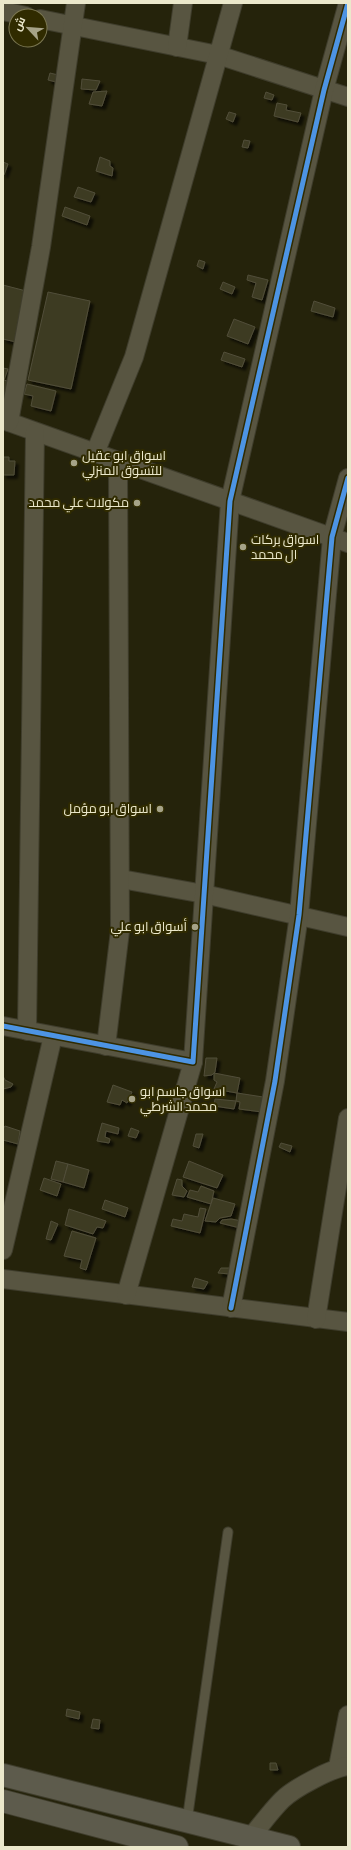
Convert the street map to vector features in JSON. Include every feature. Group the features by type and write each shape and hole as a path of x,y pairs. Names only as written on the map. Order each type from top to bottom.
{"main road":[{"path":"3,1775 290,1847"},
{"path":"3,1801 176,1847"}],"street":[{"path":"76,3 41,247 6,421 340,540"},
{"path":"177,47 183,3"},
{"path":"95,453 134,357 233,3"},
{"path":"126,1296 193,1062 230,501 324,90 348,3"},
{"path":"48,21 218,55 348,97"},
{"path":"27,1031 35,432"},
{"path":"106,1046 120,931 118,461"},
{"path":"231,1308 275,1081 299,915 348,478"},
{"path":"120,879 204,894 348,926"},
{"path":"3,1026 193,1062"},
{"path":"3,1250 53,1036"},
{"path":"316,1319 348,1118"},
{"path":"3,1279 126,1296 348,1322"},
{"path":"250,1838 284,1798 320,1776 343,1766 348,1715"}],"lane":[{"path":"187,1821 228,1532"}],"building":[{"path":"50,73 62,76 60,83 48,80"},
{"path":"82,79 100,81 96,90 81,89"},
{"path":"107,91 102,106 89,104 93,92"},
{"path":"266,92 274,95 272,100 264,98"},
{"path":"277,103 287,105 286,110 301,113 298,122 274,116"},
{"path":"229,112 236,114 233,122 226,119"},
{"path":"244,140 250,141 248,148 242,147"},
{"path":"100,157 110,161 110,166 113,168 112,176 96,171"},
{"path":"3,162 8,164 4,175 3,174"},
{"path":"78,187 95,193 91,202 74,197"},
{"path":"65,207 90,216 87,225 62,216"},
{"path":"199,260 205,262 203,269 197,266"},
{"path":"248,275 268,280 262,300 252,297 256,283 247,280"},
{"path":"223,282 235,287 232,294 220,289"},
{"path":"3,285 30,292 16,342 3,339"},
{"path":"48,292 90,301 71,389 28,380"},
{"path":"314,301 335,308 333,317 311,311"},
{"path":"234,319 255,327 248,344 227,336"},
{"path":"224,352 245,359 242,367 221,360"},
{"path":"3,368 8,369 4,380 10,382 4,400"},
{"path":"27,384 56,391 51,411 31,406 33,396 24,394"},
{"path":"3,457 9,457 9,461 15,461 14,475 3,475"},
{"path":"206,1058 217,1058 215,1072 212,1075 204,1076"},
{"path":"214,1073 240,1078 237,1093 214,1089 217,1082 214,1080"},
{"path":"3,1076 5,1080 13,1084 11,1087 3,1089"},
{"path":"113,1085 132,1092 127,1103 122,1100 120,1105 107,1102"},
{"path":"237,1093 263,1097 262,1112 239,1109 240,1102 236,1101"},
{"path":"215,1099 236,1101 234,1109 214,1106"},
{"path":"102,1123 119,1128 118,1134 106,1131 105,1137 110,1139 109,1143 97,1141"},
{"path":"5,1126 20,1131 18,1144 3,1140 3,1129"},
{"path":"131,1128 139,1131 136,1138 128,1136"},
{"path":"196,1134 203,1134 199,1148 193,1146"},
{"path":"281,1143 292,1146 290,1152 279,1147"},
{"path":"56,1161 68,1164 63,1182 51,1179"},
{"path":"189,1161 223,1175 217,1188 183,1177"},
{"path":"68,1164 89,1170 84,1188 63,1182"},
{"path":"44,1178 61,1184 57,1196 40,1190"},
{"path":"177,1179 182,1180 182,1186 187,1191 184,1197 172,1195"},
{"path":"201,1186 214,1191 211,1204 187,1197 190,1190 198,1192"},
{"path":"213,1198 235,1204 231,1216 220,1218 216,1222 205,1221"},
{"path":"105,1200 128,1208 125,1217 102,1209"},
{"path":"200,1208 206,1209 200,1233 171,1226 173,1219 182,1221 184,1214 198,1217"},
{"path":"69,1209 106,1221 103,1228 97,1227 93,1234 65,1225"},
{"path":"231,1219 242,1221 240,1228 220,1223 222,1220"},
{"path":"51,1221 58,1224 51,1240 46,1239"},
{"path":"72,1231 96,1238 86,1270 80,1268 82,1260 64,1256"},
{"path":"221,1268 230,1268 230,1274 218,1273"},
{"path":"195,1278 208,1282 204,1289 192,1287"},
{"path":"67,1709 80,1712 79,1719 66,1716"},
{"path":"93,1719 100,1720 99,1729 91,1728"},
{"path":"270,1763 276,1763 278,1770 270,1770"}],"cycle path":[{"path":"3,1026 193,1062 230,501 324,90 348,3"},
{"path":"231,1308 275,1081 299,915 332,537 348,478"}],"place":[{"name":"اسواق ابو عقيل للتسوق المنزلي","path":"74,463"},
{"name":"مكولات علي محمد","path":"137,503"},
{"name":"اسواق بركات ال محمد","path":"243,547"},
{"name":"اسواق ابو مؤمل","path":"160,809"},
{"name":"أسواق ابو علي","path":"195,927"},
{"name":"اسواق جاسم ابو محمد الشرطي","path":"132,1099"}]}
